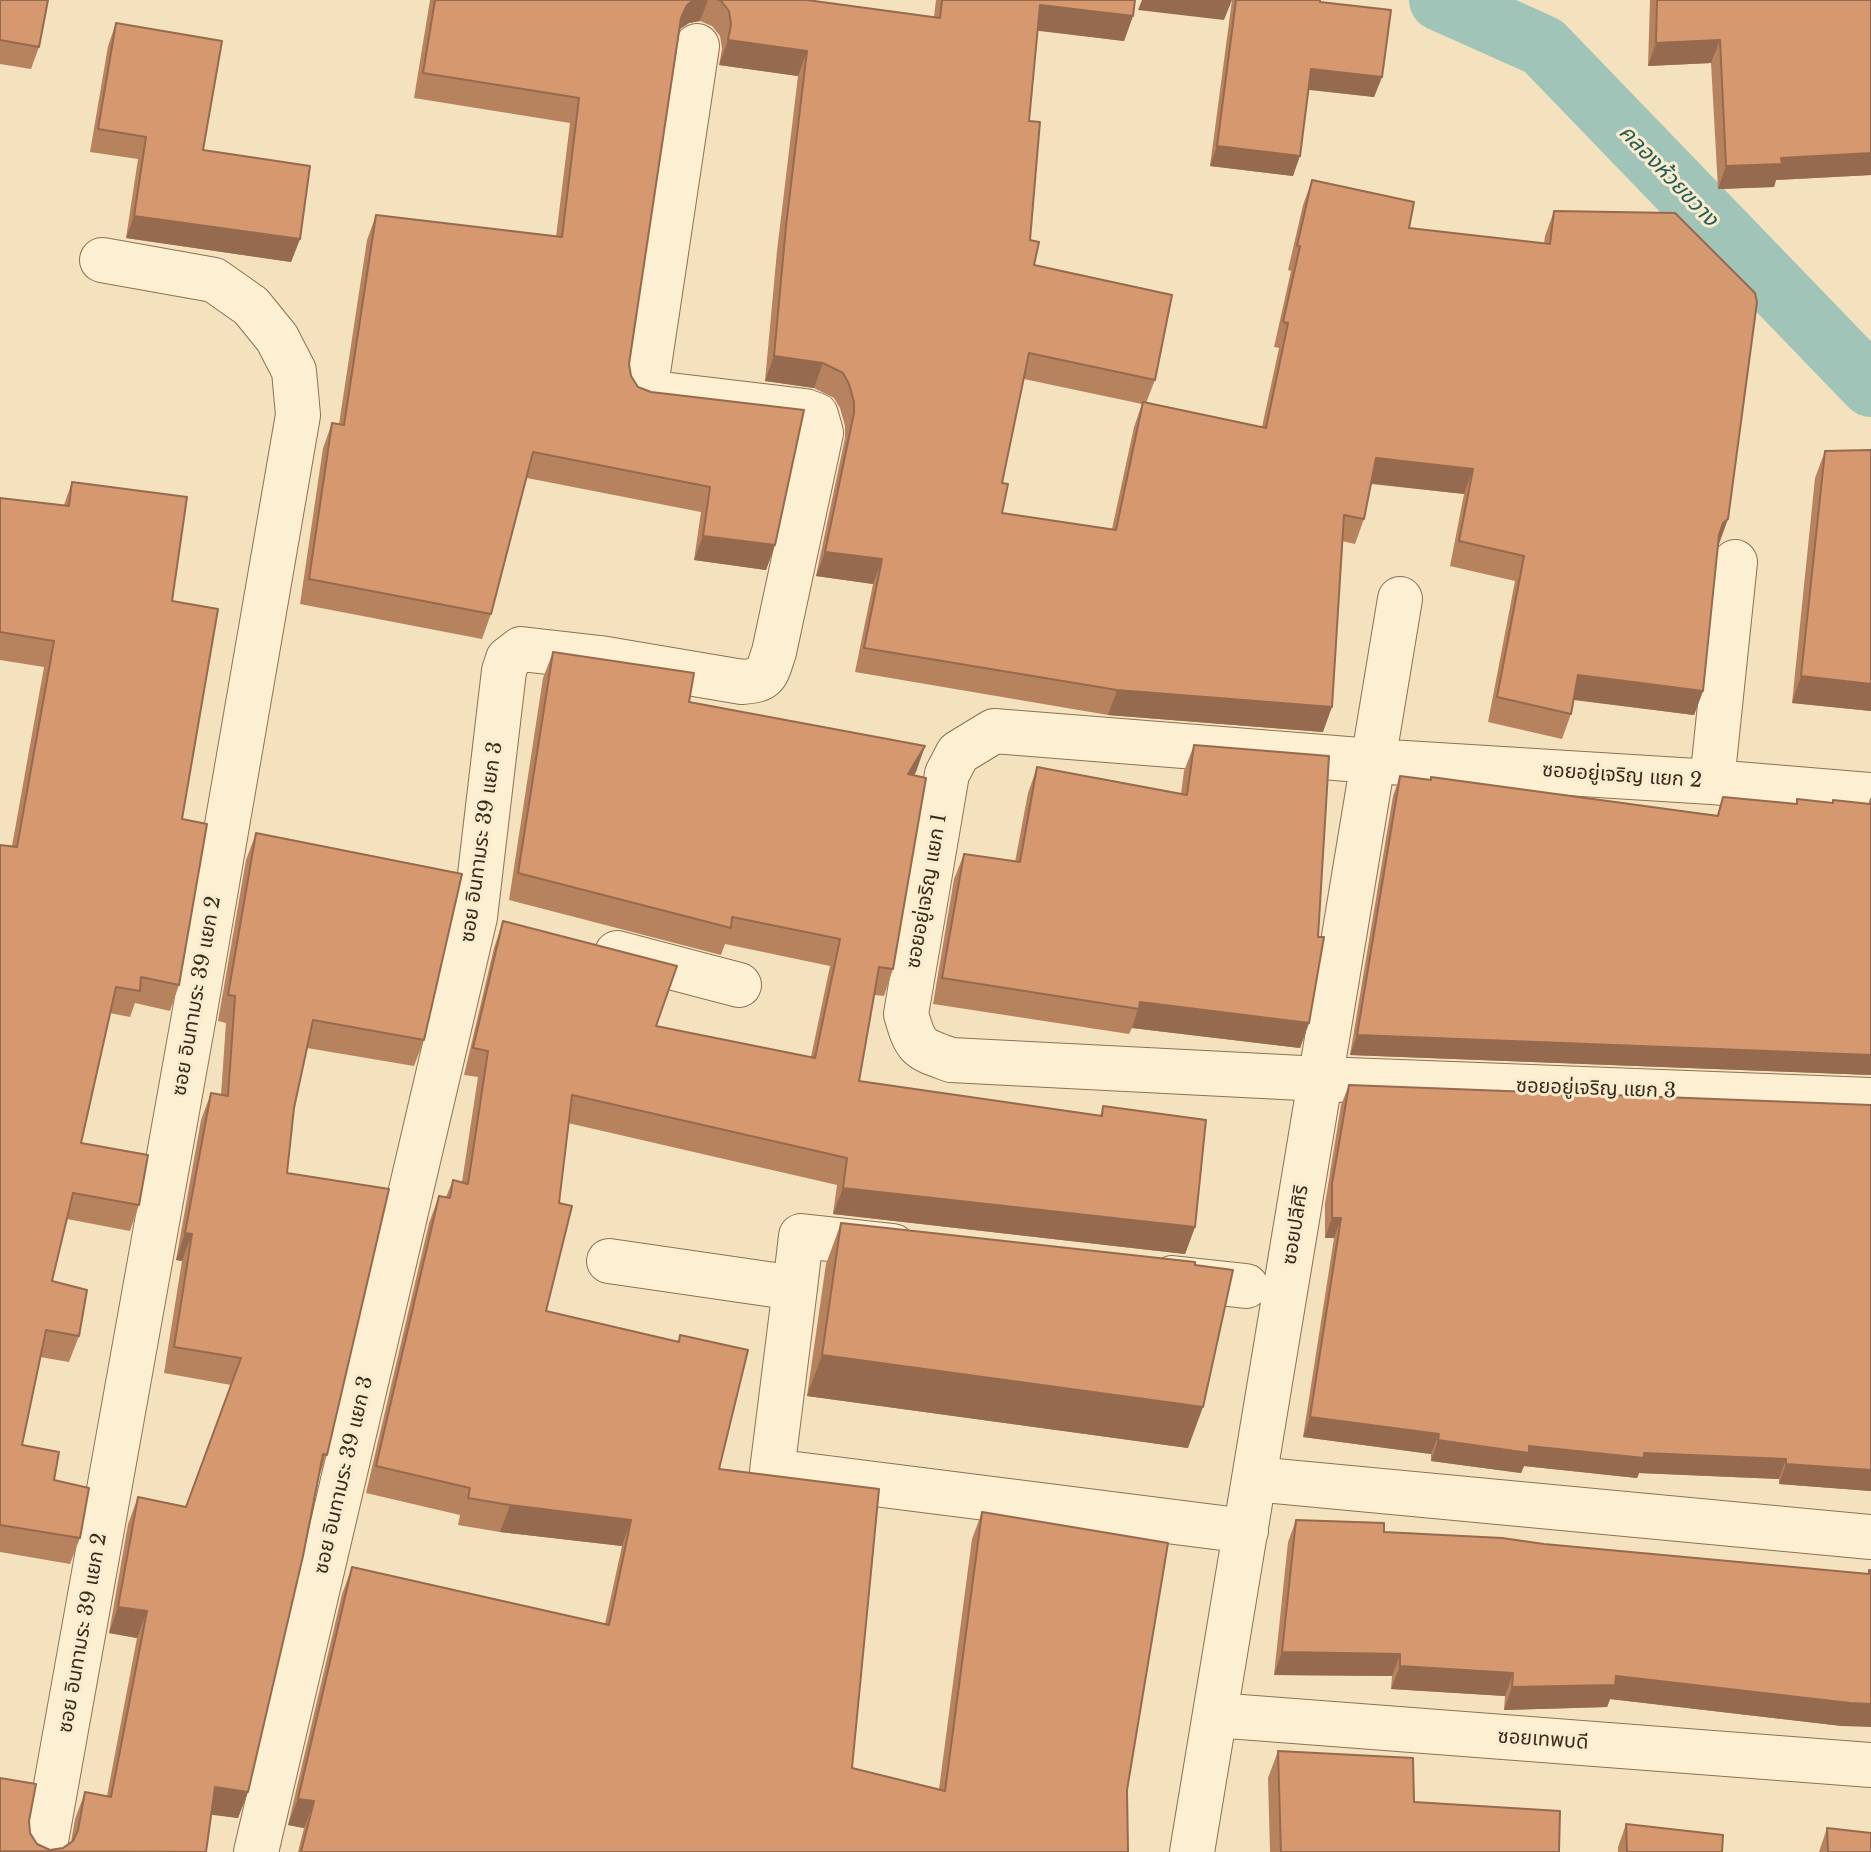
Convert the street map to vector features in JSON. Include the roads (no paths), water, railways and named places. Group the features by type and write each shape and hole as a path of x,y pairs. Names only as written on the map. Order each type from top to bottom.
{"street":[{"name":"ซอย อินทามระ 39 แยก 3","path":"256,1852 475,917 504,671 508,659 521,649 600,658 742,682 758,681 766,675 774,652 821,433 816,415 805,411 645,392 697,46"},
{"name":"ซอย อินทามระ 39 แยก 2","path":"44,1852 298,415 294,371 277,338 251,306 214,280 102,260"},
{"path":"1712,782 1735,562"},
{"name":"ซอยปลีศิริ","path":"1192,1852 1400,599"},
{"name":"ซอยอยู่เจริญ แยก 1","path":"1321,1079 951,1060 923,1050 913,1036 906,1014 907,1005 947,774 958,753 994,731 1373,761"},
{"name":"ซอยอยู่เจริญ แยก 2","path":"1373,761 1871,795"},
{"path":"475,917 519,928"},
{"path":"578,943 739,985"},
{"name":"ซอยอยู่เจริญ แยก 3","path":"1321,1079 1871,1100"},
{"path":"924,1250 801,1236 772,1471 1246,1531"},
{"path":"609,1261 795,1288"},
{"path":"1139,1274 1246,1286"},
{"path":"1254,1479 1871,1537"},
{"name":"ซอยเทพบดี","path":"1215,1715 1871,1765"}],"waterway":[{"name":"คลองห้วยขวาง","path":"1440,0 1543,46 1871,386"}]}
